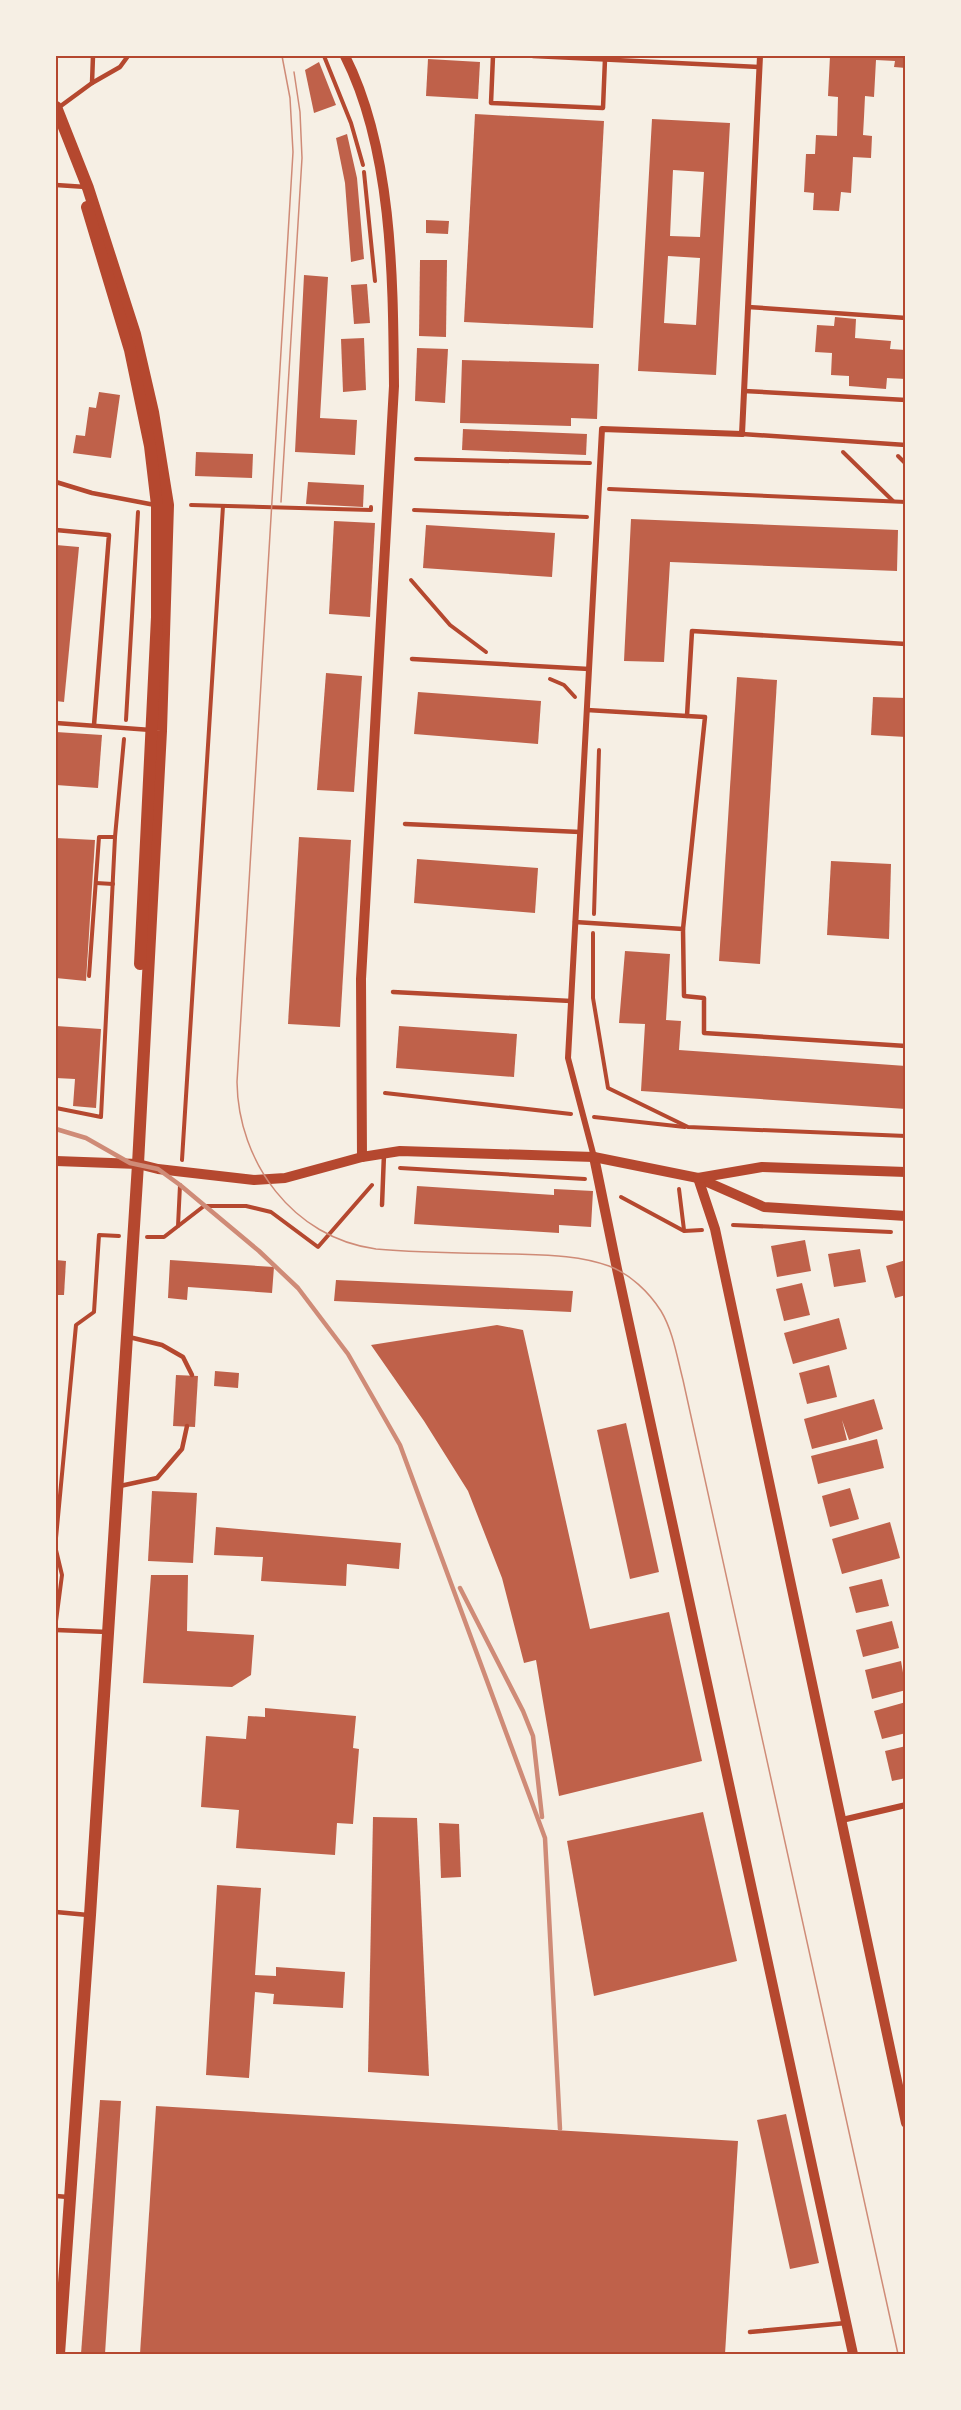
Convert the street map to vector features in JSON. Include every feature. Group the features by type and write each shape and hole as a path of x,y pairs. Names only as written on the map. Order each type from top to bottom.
{"main road":[{"path":"56,108 135,334 153,412 162,505 161,731 87,1915 63,2197 60,2355"},
{"path":"56,128 84,187"},
{"path":"134,1164 162,505"},
{"path":"104,1632 117,1486 129,1237"},
{"path":"56,2316 60,2298"}],"street":[{"path":"345,56 374,135 387,218 393,297 394,386 361,979 362,1157"},
{"path":"760,56 742,434 602,429 568,1058 594,1157 853,2355"},
{"path":"56,1161 134,1164 254,1180 275,1179 362,1157 400,1151 594,1157 698,1178 764,1208 906,1216"},
{"path":"698,1178 762,1167 906,1172"},
{"path":"698,1178 715,1229 906,2123"},
{"path":"842,1820 906,1805"}],"lane":[{"path":"92,83 93,56"},
{"path":"56,108 120,67 128,56"},
{"path":"493,56 491,103 603,108 605,59"},
{"path":"533,56 759,67"},
{"path":"56,184 84,187"},
{"path":"748,307 906,318"},
{"path":"744,391 906,400"},
{"path":"742,434 906,445"},
{"path":"56,482 92,493 162,505"},
{"path":"56,530 109,536 94,725"},
{"path":"687,716 692,631 906,644"},
{"path":"412,659 589,669"},
{"path":"587,710 705,717 684,928 684,996 704,998 704,1033 906,1046"},
{"path":"56,723 151,730"},
{"path":"405,824 580,832"},
{"path":"575,922 684,928"},
{"path":"393,993 571,1001"},
{"path":"382,1205 384,1154"},
{"path":"126,1336 162,1345 183,1357 192,1375"},
{"path":"117,1486 157,1478 182,1449 188,1426"},
{"path":"56,1630 104,1632"},
{"path":"56,1912 87,1915"},
{"path":"750,2332 846,2323"}],"path":[{"path":"324,56 351,123 364,170 376,290"},
{"path":"829,439 894,502"},
{"path":"416,459 600,464"},
{"path":"599,489 906,502"},
{"path":"191,505 371,510 372,499"},
{"path":"56,1108 101,1117 113,884 126,728 139,505"},
{"path":"178,1226 223,506"},
{"path":"414,510 597,517"},
{"path":"89,976 99,837 116,837"},
{"path":"96,883 113,884"},
{"path":"385,1093 688,1127"},
{"path":"400,1168 590,1180"},
{"path":"56,1538 76,1325 94,1312 99,1235 164,1238 204,1206 246,1206 271,1212 318,1247 375,1181"},
{"path":"679,1189 684,1231"},
{"path":"621,1197 684,1231 707,1230"},
{"path":"733,1225 894,1232"},
{"path":"56,1550 62,1575 56,1625"}],"building":[{"path":"830,56 906,56 906,68 894,67 895,61 876,60 874,97 865,96 863,135 872,136 871,158 853,157 851,193 841,192 839,211 813,210 814,193 804,192 806,154 815,154 816,135 837,136 838,97 828,96"},
{"path":"428,59 480,62 478,99 426,96"},
{"path":"319,62 336,105 314,113 305,70"},
{"path":"475,114 604,121 593,328 464,322"},
{"path":"652,119 730,123 716,375 638,371","holes":["673,170 704,172 700,237 670,236","668,256 700,258 696,325 664,323"]},
{"path":"347,134 357,178 364,259 351,262 345,183 336,138"},
{"path":"426,220 449,221 448,234 426,233"},
{"path":"420,260 447,260 446,337 419,336"},
{"path":"304,275 328,277 320,418 357,420 355,455 295,452"},
{"path":"367,284 370,323 354,324 351,285"},
{"path":"835,317 856,319 855,338 891,341 890,349 906,350 906,379 887,378 886,389 849,386 849,376 831,375 832,353 815,352 817,325 834,326"},
{"path":"364,338 366,390 343,392 341,339"},
{"path":"417,348 448,349 445,403 415,401"},
{"path":"462,360 599,364 597,419 571,418 571,426 460,423"},
{"path":"99,392 120,395 111,458 73,453 76,435 85,436 89,407 96,408"},
{"path":"463,429 587,434 586,455 462,450"},
{"path":"196,452 253,454 252,478 195,476"},
{"path":"308,482 364,485 363,507 306,504"},
{"path":"631,519 898,530 897,571 670,562 664,662 624,661"},
{"path":"334,521 375,523 370,617 329,614"},
{"path":"426,525 555,533 552,577 423,568"},
{"path":"56,545 79,547 64,702 56,701"},
{"path":"326,673 362,676 354,792 317,790"},
{"path":"737,677 777,680 760,964 719,961"},
{"path":"418,692 541,701 538,744 414,734"},
{"path":"873,697 906,698 906,737 871,735"},
{"path":"56,732 102,735 98,788 56,785"},
{"path":"299,837 351,840 340,1027 288,1024"},
{"path":"56,838 95,840 86,981 56,978"},
{"path":"417,859 538,868 535,913 414,903"},
{"path":"831,861 891,864 889,939 827,935"},
{"path":"625,951 670,954 666,1020 681,1021 679,1050 906,1066 906,1109 641,1091 645,1024 619,1023"},
{"path":"56,1026 101,1029 96,1108 73,1106 75,1079 56,1078"},
{"path":"399,1026 517,1034 514,1077 396,1068"},
{"path":"417,1186 554,1195 554,1189 593,1191 591,1227 559,1225 559,1233 414,1224"},
{"path":"805,1240 811,1271 777,1277 771,1246"},
{"path":"860,1249 866,1282 834,1287 828,1254"},
{"path":"56,1260 66,1261 64,1295 56,1295"},
{"path":"170,1260 274,1267 272,1293 188,1287 187,1300 168,1298"},
{"path":"906,1260 906,1295 895,1298 886,1266"},
{"path":"336,1280 573,1291 571,1312 334,1301"},
{"path":"802,1283 810,1315 784,1321 776,1289"},
{"path":"839,1318 847,1349 793,1364 784,1333"},
{"path":"497,1325 523,1330 590,1629 669,1612 702,1761 559,1796 536,1660 524,1663 502,1578 468,1491 424,1421 371,1345"},
{"path":"829,1365 837,1397 807,1404 799,1373"},
{"path":"215,1371 239,1373 238,1388 214,1386"},
{"path":"176,1375 198,1376 195,1427 173,1426"},
{"path":"874,1399 883,1429 849,1440 842,1420 847,1440 812,1449 804,1419"},
{"path":"626,1423 659,1572 630,1579 597,1430"},
{"path":"877,1439 884,1468 818,1484 811,1456"},
{"path":"850,1488 859,1519 830,1527 822,1496"},
{"path":"152,1491 197,1493 193,1563 148,1561"},
{"path":"890,1522 900,1558 842,1574 832,1539"},
{"path":"216,1527 401,1543 399,1569 347,1564 346,1586 261,1581 263,1557 214,1555"},
{"path":"151,1575 188,1575 187,1631 254,1635 251,1675 232,1687 143,1683"},
{"path":"882,1579 889,1606 856,1613 849,1587"},
{"path":"892,1621 899,1648 863,1657 856,1630"},
{"path":"901,1661 906,1690 872,1699 865,1670"},
{"path":"906,1702 906,1733 882,1739 874,1711"},
{"path":"265,1708 356,1716 353,1748 359,1749 353,1824 337,1823 335,1855 236,1848 239,1810 201,1807 206,1736 246,1739 248,1716 265,1717"},
{"path":"906,1746 906,1778 892,1781 885,1751"},
{"path":"703,1812 737,1961 594,1996 567,1841"},
{"path":"373,1817 417,1818 429,2076 368,2072"},
{"path":"439,1823 459,1824 461,1877 441,1878"},
{"path":"217,1885 261,1888 255,1975 276,1976 276,1967 345,1972 343,2008 273,2004 274,1994 255,1992 249,2078 206,2075"},
{"path":"100,2100 121,2101 105,2354 81,2354"},
{"path":"156,2106 738,2141 725,2354 140,2354"},
{"path":"786,2114 819,2263 790,2269 757,2120"}],"tram line":[{"path":"282,56 290,98 293,152 237,1082 240,1112 247,1140 260,1167 276,1191 296,1212 319,1230 346,1242 376,1249 562,1256 598,1262 632,1279 651,1297 661,1311 672,1336 683,1380 898,2354"},
{"path":"281,502 302,158 300,112 294,72"}],"railway":[{"path":"56,1129 86,1138 130,1163 158,1169 259,1251 298,1288 348,1354 400,1445 545,1838 560,2129"},
{"path":"460,1588 523,1711 533,1736 542,1817"}]}
